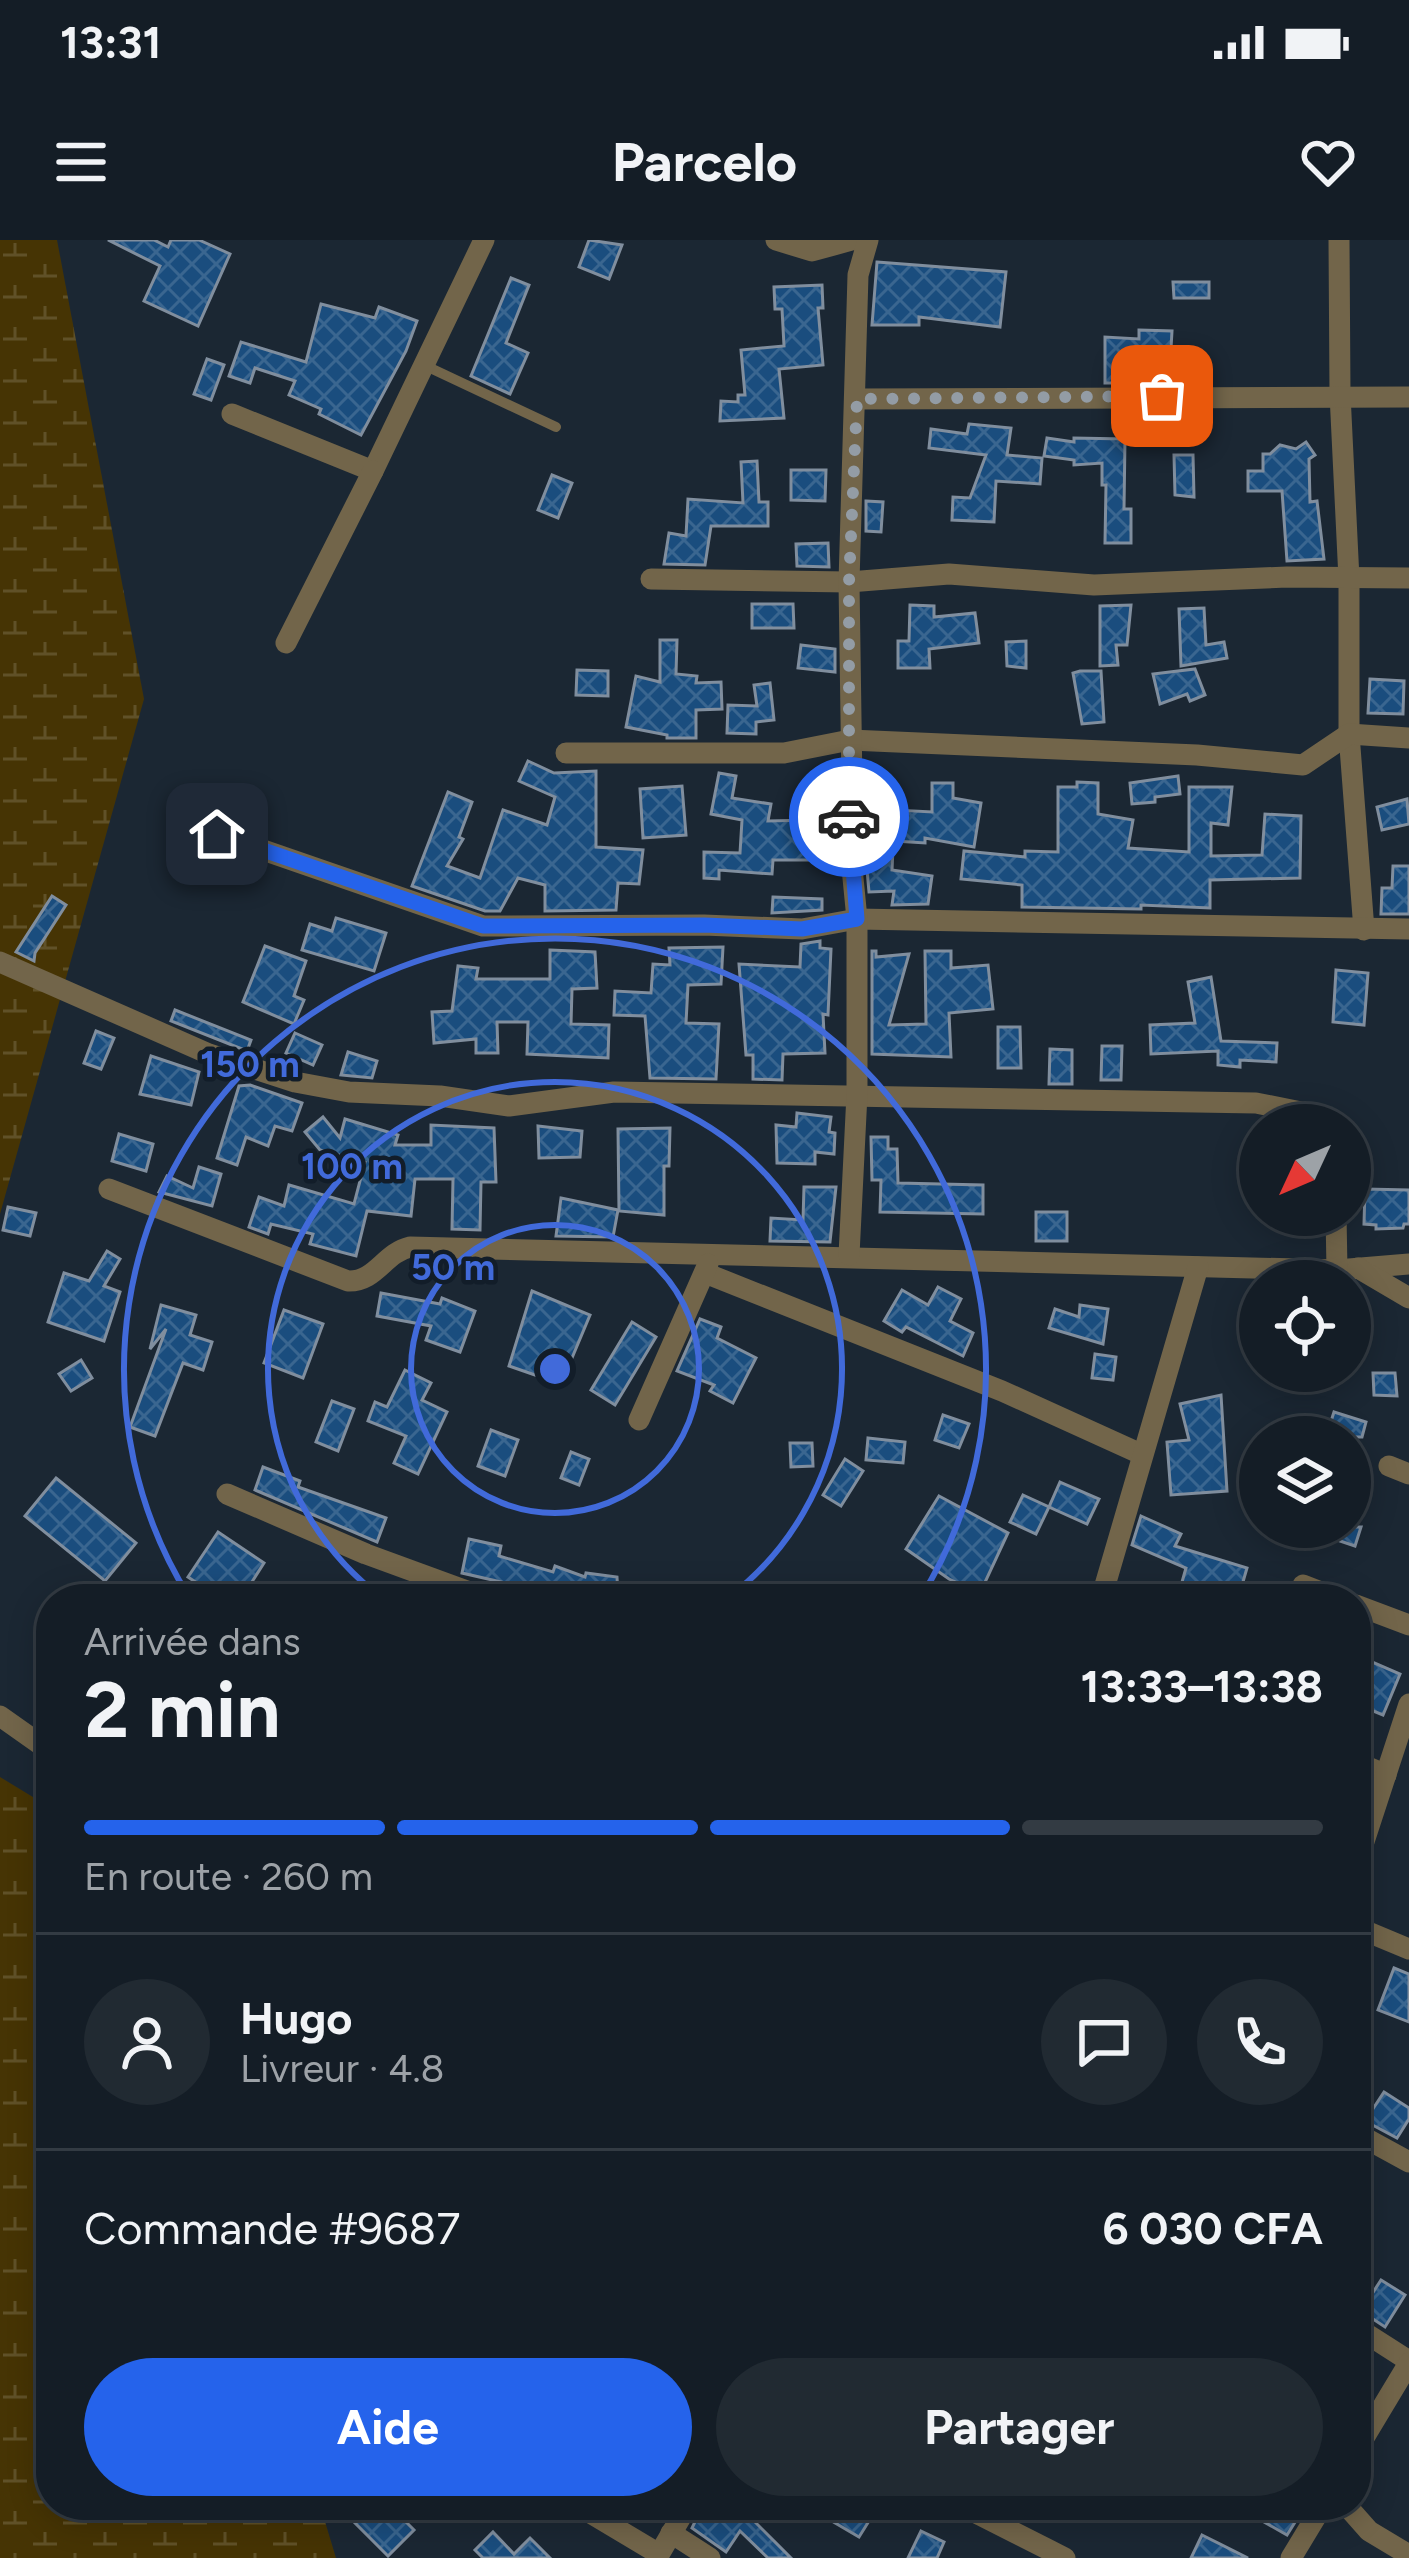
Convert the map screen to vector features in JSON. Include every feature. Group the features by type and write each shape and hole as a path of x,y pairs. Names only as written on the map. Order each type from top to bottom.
{"street":[{"path":"286,643 484,240"},
{"path":"776,240 812,251 852,240"},
{"path":"849,1255 857,1094 857,919 848,827 849,582 858,275 868,240"},
{"path":"1339,240 1349,734 1364,930"},
{"path":"857,399 1409,397"},
{"path":"232,414 373,471"},
{"path":"651,578 849,582 950,574 1094,585 1409,578"},
{"path":"566,753 784,753 850,740 1197,755 1303,765 1349,734 1409,738"},
{"path":"217,834 483,926 802,929 857,919 1409,929"},
{"path":"0,962 209,1054 295,1082 349,1092 440,1096 509,1106 614,1092 1265,1104"},
{"path":"109,1189 348,1281 369,1277 392,1254 410,1247 709,1262 849,1255 1239,1268"},
{"path":"639,1420 709,1262"},
{"path":"709,1262 1141,1454"},
{"path":"1371,1267 1409,1264"},
{"path":"1105,1584 1198,1267"},
{"path":"1371,1280 1409,1298"},
{"path":"227,1494 448,1584"},
{"path":"1371,1611 1409,1625"},
{"path":"1371,1822 1409,1704"},
{"path":"0,1716 36,1741"},
{"path":"1371,1768 1387,1775"},
{"path":"1371,1933 1409,1948"},
{"path":"1371,2141 1409,2162"},
{"path":"1371,2337 1409,2362 1371,2426"},
{"path":"602,2520 658,2556 679,2520"},
{"path":"990,2520 1065,2558"},
{"path":"1291,2558 1314,2520"},
{"path":"1359,2520 1409,2554"},
{"path":"671,2533 710,2558"}],"lane":[{"path":"426,366 556,427"}],"green space":[{"path":"0,240 57,240 144,699 0,1214"},
{"path":"0,1777 36,1799 36,2520 325,2520 336,2558 0,2558"}],"building":[{"path":"108,240 154,240 168,247 171,240 199,240 230,254 198,326 144,301 160,266"},
{"path":"589,240 622,245 609,279 579,267"},
{"path":"877,262 1006,272 1000,327 919,317 919,325 872,325"},
{"path":"511,278 529,285 506,343 528,353 510,394 471,376"},
{"path":"1173,282 1209,282 1209,298 1174,298"},
{"path":"822,285 823,308 818,308 823,365 779,369 784,418 720,421 721,401 738,402 738,395 745,395 741,350 784,346 782,309 775,309 774,287"},
{"path":"321,304 375,318 379,307 417,321 361,435 289,395 295,381 255,368 250,383 229,376 241,342 306,362"},
{"path":"1139,330 1172,331 1169,383 1105,383 1105,337 1139,339"},
{"path":"207,359 224,365 211,400 194,394"},
{"path":"969,424 1011,428 1007,455 1042,458 1040,484 996,481 994,522 952,520 953,497 970,498 986,455 929,448 931,429 967,434"},
{"path":"1047,438 1074,442 1074,438 1125,439 1124,509 1131,509 1131,543 1105,543 1102,463 1074,465 1074,460 1044,456"},
{"path":"1306,442 1315,455 1309,459 1310,502 1317,501 1324,559 1287,561 1282,491 1248,491 1248,471 1263,471 1263,454 1280,445 1296,449"},
{"path":"1174,455 1193,455 1194,497 1175,495"},
{"path":"757,461 759,502 768,502 768,526 711,526 705,565 664,564 669,533 686,536 688,499 743,503 741,462"},
{"path":"791,470 826,470 825,501 791,500"},
{"path":"552,475 572,483 558,518 538,510"},
{"path":"866,501 883,502 881,532 866,531"},
{"path":"828,543 829,567 797,566 796,544"},
{"path":"752,604 793,604 794,628 752,628"},
{"path":"910,605 934,606 934,617 975,613 979,643 929,649 930,668 898,668 898,641 909,641"},
{"path":"1131,605 1127,645 1116,645 1118,665 1100,666 1100,606"},
{"path":"1204,608 1206,645 1224,642 1227,658 1181,666 1179,609"},
{"path":"660,640 677,640 676,674 697,676 696,683 721,682 722,709 696,710 696,738 667,738 626,727 636,676 660,682"},
{"path":"1026,641 1026,668 1007,666 1006,642"},
{"path":"801,645 835,649 835,672 798,668"},
{"path":"1195,669 1205,695 1190,701 1187,694 1160,704 1153,674"},
{"path":"577,670 608,671 608,696 576,695"},
{"path":"1101,671 1104,722 1082,724 1073,673"},
{"path":"1370,679 1404,681 1403,714 1368,713"},
{"path":"770,683 774,720 756,722 756,734 727,733 728,705 757,706 754,685"},
{"path":"528,761 554,773 596,771 596,847 643,850 639,884 618,883 616,910 545,911 545,885 518,878 500,911 485,911 412,886 448,792 472,802 459,837 463,839 447,866 480,878 503,810 547,825 555,797 519,781"},
{"path":"719,773 736,776 732,798 771,804 768,821 811,820 812,860 773,860 772,874 719,870 719,879 704,878 704,852 740,853 742,820 711,814"},
{"path":"1178,776 1180,794 1132,804 1130,783"},
{"path":"1077,782 1098,783 1098,814 1133,820 1128,848 1189,852 1189,787 1232,787 1228,825 1211,823 1211,856 1262,855 1265,814 1301,816 1300,878 1210,880 1210,908 1141,905 1141,909 1022,907 1022,885 961,879 964,851 1025,857 1025,851 1058,852 1058,787 1077,787"},
{"path":"932,783 953,783 953,798 981,803 974,847 925,838 925,843 895,841 896,810 932,812"},
{"path":"682,786 686,835 643,838 640,789"},
{"path":"1407,799 1409,824 1382,830 1377,807"},
{"path":"865,848 893,849 892,870 932,876 928,904 892,905 894,891 869,892"},
{"path":"1393,866 1409,866 1409,914 1381,914 1382,888 1392,888"},
{"path":"52,896 66,905 34,961 16,952"},
{"path":"773,897 822,899 822,910 772,913"},
{"path":"336,918 386,933 374,971 302,950 310,924 332,931"},
{"path":"820,941 820,948 831,949 828,1015 823,1014 825,1053 783,1054 782,1080 753,1079 753,1055 746,1055 739,964 800,967 801,944"},
{"path":"265,946 306,961 294,996 304,1000 294,1024 243,1002"},
{"path":"723,947 721,984 688,985 686,1023 719,1024 716,1079 650,1078 645,1016 614,1015 615,991 651,993 653,964 670,965 669,948"},
{"path":"550,950 595,952 597,988 572,989 571,1024 609,1025 608,1058 527,1054 528,1022 497,1022 498,1053 476,1053 476,1039 434,1043 432,1012 452,1011 458,966 478,968 476,979 550,979"},
{"path":"872,951 876,957 909,954 889,1025 926,1024 925,951 951,951 951,968 988,965 993,1009 949,1013 951,1057 872,1054"},
{"path":"1336,970 1368,973 1364,1025 1333,1022"},
{"path":"1211,977 1221,1041 1277,1043 1276,1062 1240,1060 1240,1067 1218,1065 1218,1051 1151,1054 1150,1025 1195,1023 1188,982"},
{"path":"175,1010 251,1040 247,1051 171,1021"},
{"path":"998,1027 1020,1027 1021,1068 998,1068"},
{"path":"96,1031 114,1038 101,1069 84,1063"},
{"path":"295,1033 322,1045 313,1065 286,1053"},
{"path":"1102,1046 1122,1046 1121,1080 1101,1080"},
{"path":"1050,1049 1072,1050 1072,1084 1049,1084"},
{"path":"348,1052 377,1061 372,1078 341,1075"},
{"path":"151,1056 199,1072 191,1105 140,1094"},
{"path":"250,1085 302,1103 292,1131 275,1126 268,1146 246,1137 237,1165 217,1158 239,1086"},
{"path":"797,1113 831,1117 834,1154 815,1152 815,1164 777,1163 776,1125 796,1127"},
{"path":"323,1117 340,1138 345,1119 398,1135 395,1145 431,1145 431,1125 494,1128 496,1182 481,1182 480,1230 452,1229 453,1179 415,1179 411,1216 367,1211 356,1256 310,1244 313,1234 271,1224 268,1234 249,1227 259,1197 284,1206 289,1185 354,1204 365,1162 320,1150 305,1132"},
{"path":"538,1126 582,1131 580,1157 539,1158"},
{"path":"670,1128 664,1215 619,1211 618,1129"},
{"path":"119,1134 153,1144 146,1171 112,1161"},
{"path":"871,1137 888,1137 888,1149 897,1149 898,1183 983,1185 983,1214 880,1212 881,1180 872,1180"},
{"path":"199,1167 221,1174 212,1206 159,1192 167,1176 193,1188"},
{"path":"804,1187 836,1187 830,1242 770,1241 771,1218 803,1220"},
{"path":"1371,1189 1409,1190 1409,1224 1376,1229 1371,1225"},
{"path":"561,1198 618,1210 613,1237 556,1236"},
{"path":"8,1207 36,1213 30,1236 3,1230"},
{"path":"1036,1212 1067,1212 1067,1241 1036,1241"},
{"path":"107,1251 120,1259 104,1286 120,1292 104,1341 48,1322 64,1273 89,1281"},
{"path":"938,1287 961,1299 950,1321 973,1333 963,1356 884,1321 902,1290 928,1305"},
{"path":"532,1291 590,1315 561,1384 509,1366"},
{"path":"381,1293 440,1304 442,1298 475,1311 460,1352 426,1340 431,1326 377,1316"},
{"path":"161,1305 196,1315 190,1335 212,1342 203,1370 183,1363 155,1436 130,1427 166,1329 150,1349"},
{"path":"1080,1305 1108,1309 1103,1344 1049,1328 1055,1309 1079,1317"},
{"path":"284,1310 323,1324 303,1378 264,1363"},
{"path":"700,1319 721,1327 717,1338 756,1358 733,1403 710,1391 714,1385 677,1371"},
{"path":"632,1322 656,1337 615,1405 591,1390"},
{"path":"1095,1354 1116,1357 1113,1380 1092,1378"},
{"path":"81,1360 92,1378 71,1391 59,1374"},
{"path":"405,1370 431,1383 422,1400 447,1412 418,1474 394,1463 406,1436 368,1421 375,1402 387,1407"},
{"path":"1373,1373 1395,1373 1397,1396 1374,1395"},
{"path":"1221,1395 1227,1491 1171,1495 1167,1442 1189,1440 1180,1404"},
{"path":"332,1401 354,1409 338,1451 316,1442"},
{"path":"943,1415 969,1424 959,1448 935,1440"},
{"path":"491,1430 518,1440 505,1476 478,1466"},
{"path":"868,1438 905,1442 903,1463 866,1460"},
{"path":"790,1443 812,1443 813,1466 791,1467"},
{"path":"571,1452 589,1459 579,1485 561,1478"},
{"path":"845,1459 863,1471 841,1506 823,1495"},
{"path":"263,1467 300,1481 298,1487 386,1518 377,1542 255,1490"},
{"path":"56,1478 136,1543 105,1581 25,1516"},
{"path":"1060,1482 1099,1499 1087,1524 1049,1507"},
{"path":"1023,1495 1049,1507 1036,1534 1010,1522"},
{"path":"939,1496 1008,1533 984,1584 960,1584 906,1549"},
{"path":"1141,1516 1181,1534 1175,1546 1247,1568 1242,1584 1189,1584 1182,1582 1186,1568 1132,1545"},
{"path":"218,1532 264,1563 251,1584 198,1584 188,1577"},
{"path":"469,1539 501,1546 499,1556 553,1572 555,1566 585,1577 586,1573 617,1577 617,1584 510,1584 462,1573"},
{"path":"1371,1661 1400,1674 1383,1715 1371,1710"},
{"path":"1394,1968 1409,1974 1409,2022 1378,2010"},
{"path":"1384,2092 1409,2108 1409,2119 1397,2138 1371,2124 1371,2112"},
{"path":"1381,2280 1405,2295 1385,2327 1371,2318 1371,2296"},
{"path":"352,2520 404,2520 414,2530 388,2556"},
{"path":"696,2520 753,2520 791,2558 768,2558 740,2531 726,2552 692,2528"},
{"path":"830,2520 870,2520 859,2537"},
{"path":"1265,2520 1296,2520 1287,2535"},
{"path":"921,2531 944,2542 937,2558 908,2558"},
{"path":"493,2532 514,2554 530,2538 550,2558 483,2558 475,2550"},
{"path":"1202,2535 1248,2558 1191,2558"}],"way so far":[{"path":"849,817 849,582 857,399 1162,396"}],"route":[{"path":"217,834 483,926 802,929 857,919 849,817"}]}
